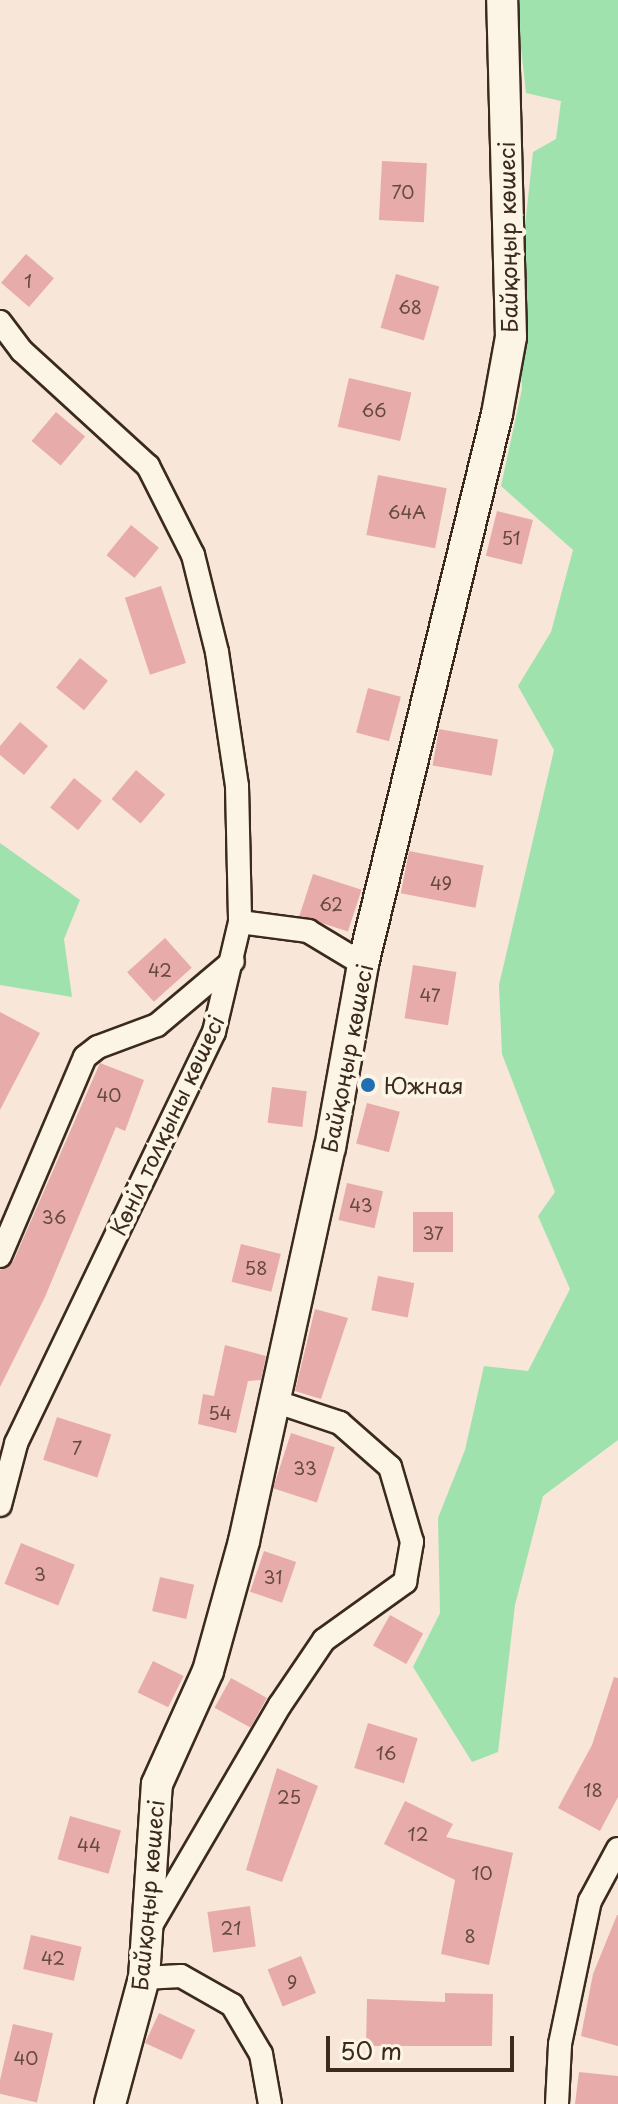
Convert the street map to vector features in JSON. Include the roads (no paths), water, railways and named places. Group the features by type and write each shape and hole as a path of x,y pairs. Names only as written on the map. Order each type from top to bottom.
{"street":[{"name":"Байқоңыр көшесі","path":"110,2104 144,1978 157,1784 208,1671 274,1401 330,1148 363,964 497,414 511,337 502,0"},
{"name":"Көніл толқыны көшесі","path":"0,322 22,351 148,466 193,555 217,652 237,786 240,922 214,1032 16,1444 0,1505"},
{"path":"240,922 308,931 363,964"},
{"path":"0,1256 85,1057 157,1025 233,961"},
{"path":"146,1934 280,1705 324,1640 405,1582 412,1542 390,1467 340,1423 274,1401"},
{"path":"557,2104 560,2044 590,1901 618,1849"},
{"path":"144,1978 181,1976 232,2005 261,2054 270,2104"}],"place":[{"name":"Южная","path":"368,1085"}]}
